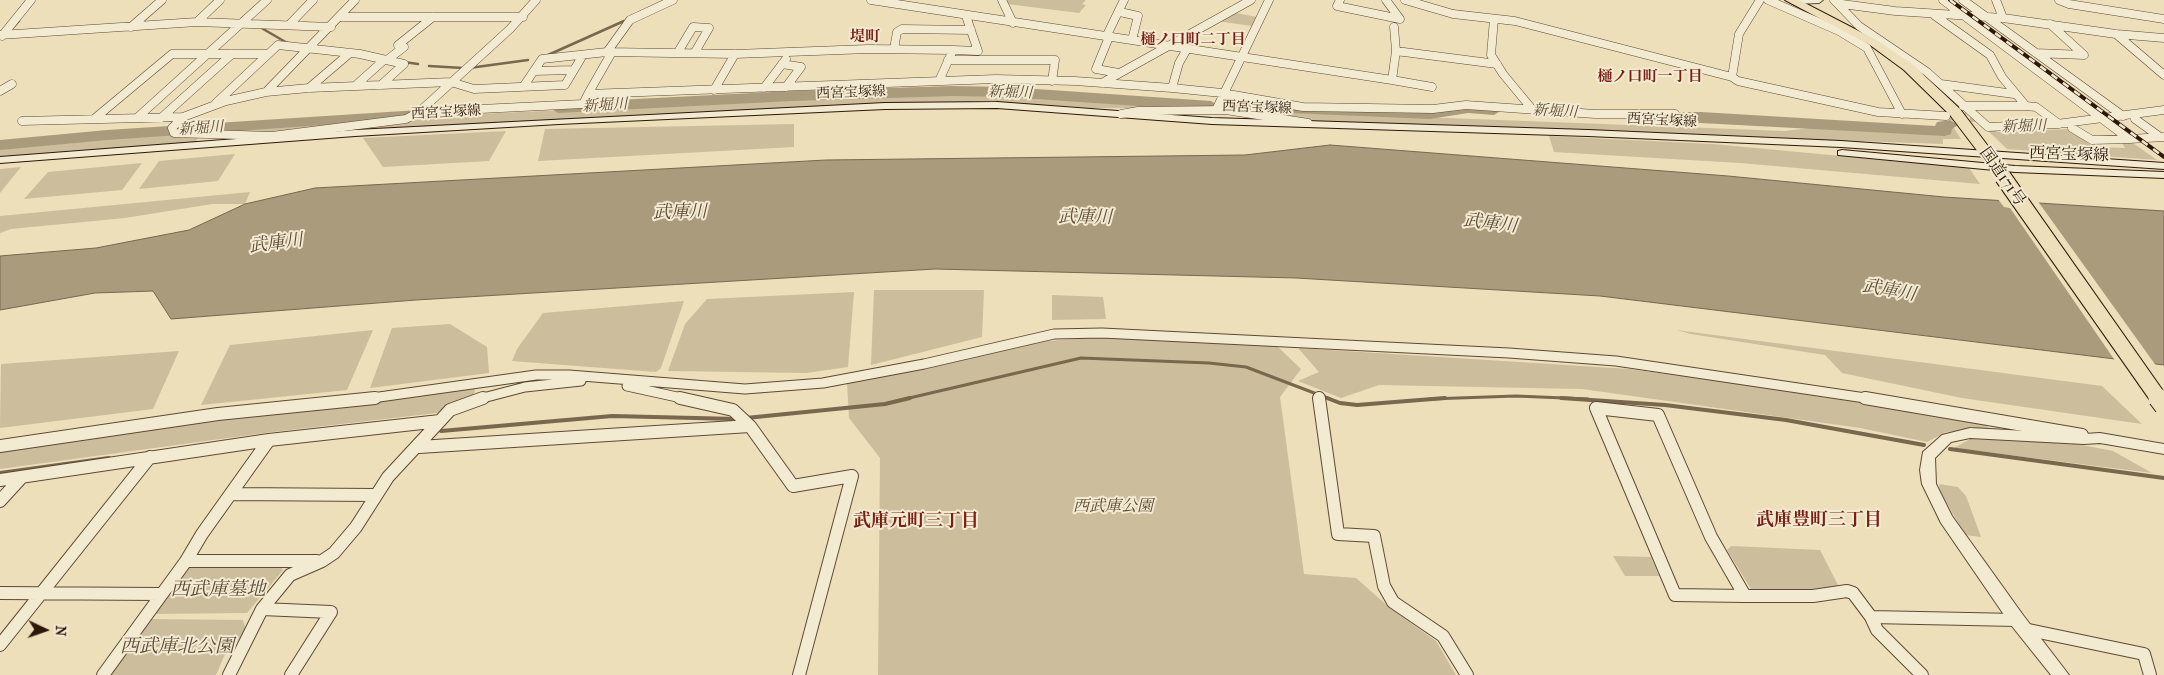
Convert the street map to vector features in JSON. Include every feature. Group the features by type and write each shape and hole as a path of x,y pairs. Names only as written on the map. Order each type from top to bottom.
{"highway":[{"name":"国道171号","path":"1793,0 1874,43 1908,67 1955,112 2164,406"}],"main road":[{"name":"西宮宝塚線","path":"0,160 270,138 559,121 885,106 997,105 1212,121 1588,132 1989,158 2164,166"},
{"name":"西宮宝塚線","path":"1704,139 2007,169 2164,175"}],"street":[{"path":"1,36 13,24 31,0"},
{"path":"132,27 162,0"},
{"path":"198,22 220,0"},
{"path":"138,117 210,54 267,0"},
{"path":"289,25 312,0"},
{"path":"266,92 341,18 355,0"},
{"path":"414,115 523,17 536,0"},
{"path":"183,117 172,130 179,134 270,138 332,130 414,115 583,104 610,52 630,20 673,0"},
{"path":"871,0 1432,87"},
{"path":"1002,0 1013,23"},
{"path":"1119,74 1096,69 1107,37 1124,0"},
{"path":"1102,83 1251,0"},
{"path":"1216,110 1222,93 1269,0"},
{"path":"1340,0 1337,6 1400,19 1386,0"},
{"path":"1406,0 1452,14 1522,23 1732,77 1738,81 1878,112 1946,116"},
{"path":"1732,77 1739,34 1760,0"},
{"path":"1768,0 1839,31 1867,48 1902,114"},
{"path":"1793,0 1819,0"},
{"path":"1834,0 1842,4 1934,15 2003,18 2116,34 2164,38"},
{"path":"1834,0 1859,26 1906,57 1941,84 1988,127 2135,120 2164,115"},
{"path":"1943,0 2130,139"},
{"path":"1963,0 2123,116"},
{"path":"1996,0 2003,18"},
{"path":"2059,0 2069,4 2164,19"},
{"path":"2105,0 2108,10"},
{"path":"1120,12 1138,16 1132,40"},
{"path":"1934,15 1990,55 2014,94 2026,106"},
{"path":"523,86 542,59 610,52 736,54 894,50 978,51 966,16"},
{"path":"355,86 404,46 398,44 433,17"},
{"path":"341,18 523,17"},
{"path":"1494,18 1491,54 1532,108"},
{"path":"1,36 198,22 330,27"},
{"path":"0,23 13,24"},
{"path":"2036,53 2084,55 2049,24"},
{"path":"678,52 693,27 709,28 695,52"},
{"path":"1392,80 1396,51 1394,27"},
{"path":"894,50 897,32 902,29 971,30"},
{"path":"2116,34 2164,75"},
{"path":"212,107 278,44 350,53 404,64 381,85"},
{"path":"1172,88 1179,63 1187,49"},
{"path":"939,81 952,50"},
{"path":"1396,51 1497,64"},
{"path":"764,88 790,52"},
{"path":"309,88 350,53"},
{"path":"94,119 172,54 268,54"},
{"path":"161,118 232,54"},
{"path":"714,90 736,54"},
{"path":"22,121 183,117 266,92 309,88 451,82 474,89 565,85 583,55"},
{"path":"948,60 1055,60 1052,80"},
{"path":"782,64 801,66 786,87"},
{"path":"534,71 573,70"},
{"path":"588,94 939,81 1052,80 1222,93 1303,107 1433,109 1466,105 1532,108 1594,114 1675,114"},
{"path":"0,91 12,84"},
{"path":"1941,84 2014,94"},
{"path":"1964,106 2036,107 2057,124 2072,128 2092,140 2162,137"},
{"path":"1121,114 1138,111 1216,110 1324,125"},
{"path":"2072,128 2123,116 2164,110"},
{"path":"2135,120 2162,137"},
{"path":"0,446 164,421 368,399 536,374 745,389 823,383 916,366 1054,334 1102,332 1508,353 1616,361 1788,385 2164,449"},
{"path":"229,675 262,609 290,575 322,562 334,553 356,527 388,477 419,447 450,410 491,395 525,387 598,378 733,410 750,426 793,486 852,476 799,675"},
{"path":"1319,398 1338,534 1374,536 1384,586 1393,602 1443,636 1467,675"},
{"path":"1745,596 1711,537 1658,415 1596,408 1675,595 1745,596 1813,596 1847,591 1853,593 1871,617 1877,630 1922,675"},
{"path":"0,480 269,440 440,421"},
{"path":"419,447 490,444 750,426"},
{"path":"2061,675 2020,624 1946,519 1929,484 1926,470 1928,456 1947,438 1970,433 2084,439 2100,438"},
{"path":"102,675 186,561 269,440"},
{"path":"0,645 150,457"},
{"path":"0,501 22,477"},
{"path":"231,494 376,495"},
{"path":"186,561 322,562"},
{"path":"0,593 160,594"},
{"path":"262,609 331,612 291,675"},
{"path":"1871,617 2020,624 2144,654 2150,675"}],"green space":[{"path":"1005,0 1086,0 1082,4 1086,5 1079,13 1007,4"},
{"path":"1231,12 1257,17 1252,26 1217,21"},
{"path":"958,93 1092,99 1176,105 1176,108 1090,108 1034,104 843,106 699,112 308,135 412,121 415,118 453,115"},
{"path":"1230,96 1317,113 1785,131 1827,126 1920,131 1952,125 1961,139 1943,139 1943,144 1323,122 1247,111 1267,110 1267,108 1225,105"},
{"path":"405,117 296,133 211,131 285,126"},
{"path":"794,124 794,147 538,161 545,129"},
{"path":"1986,129 1993,129 1997,132 2069,129 2090,140 2087,143 2096,147 2125,148 2122,143 2133,143 2157,160 2007,149"},
{"path":"506,131 489,161 383,167 363,138"},
{"path":"167,133 170,135 200,136 195,142 0,158 0,145"},
{"path":"1549,136 1713,144 1969,168 1980,184 1740,163 1554,152"},
{"path":"235,154 218,181 139,189 159,161"},
{"path":"142,163 122,190 24,199 48,172"},
{"path":"21,167 0,193 0,169"},
{"path":"250,192 245,204 212,204 125,218 11,229 0,233 0,216"},
{"path":"874,290 984,290 982,337 871,365"},
{"path":"854,292 848,367 806,373 668,371 685,324 707,299"},
{"path":"1052,295 1103,297 1106,319 1052,320"},
{"path":"684,301 661,368 656,372 512,361 517,349 543,313"},
{"path":"450,324 487,347 489,373 370,388 392,328"},
{"path":"373,330 347,390 201,405 230,345"},
{"path":"1676,330 2102,386 2142,424 1962,398 1842,373 1825,355"},
{"name":"西武庫公園","path":"1102,337 1276,345 1301,369 1280,397 1304,574 1356,578 1390,608 1436,641 1456,675 878,675 880,458 849,418 847,383 1047,341"},
{"path":"1298,348 1629,369 1833,396 1984,424 1989,428 1946,432 1927,442 1860,428 1582,389 1379,385 1341,398 1298,381 1319,372"},
{"path":"179,351 153,409 0,428 1,364"},
{"path":"475,387 474,395 454,402 437,413 272,432 0,469 0,451 147,428"},
{"path":"1972,438 2077,444 2113,451 2152,473 1954,448"},
{"path":"1939,484 1958,487 1966,496 1981,537 1965,535 1940,491"},
{"path":"1731,546 1820,550 1839,587 1756,591 1751,589 1727,550"},
{"path":"1613,556 1651,557 1659,576 1625,576"},
{"name":"西武庫墓地","path":"192,566 280,566 283,570 247,613 152,614 184,570"},
{"name":"西武庫北公園","path":"148,619 243,620 246,631 225,654 216,675 109,675"}],"water":[{"name":"武庫川","path":"1330,145 1728,176 1944,197 2164,211 2164,365 1600,296 1296,278 935,269 416,300 171,319 153,291 95,293 0,310 0,256 96,248 189,230 245,204 315,188 826,160 1245,155"}],"pier":[{"path":"1997,198 2037,200 2157,367 2116,362 2010,208 2004,207"}],"waterway":[{"path":"8,33 19,21"},
{"path":"548,55 624,21"},
{"path":"258,26 289,44"},
{"path":"469,68 528,60"},
{"path":"404,62 418,64"},
{"path":"429,66 463,68"},
{"name":"新堀川","path":"558,108 792,96 953,91 1007,92 1211,106"},
{"name":"新堀川","path":"1227,107 1430,114 1468,108 1494,110"},
{"name":"新堀川","path":"0,145 107,135 419,115"},
{"name":"新堀川","path":"1650,117 1701,117 1883,128"},
{"name":"新堀川","path":"1892,128 1945,131 1943,125 1950,125"},
{"path":"905,399 1081,358 1209,363 1246,367 1330,399"},
{"path":"1435,399 1516,396 1588,399"},
{"path":"746,418 885,404 910,398"},
{"path":"1327,398 1340,403 1357,405 1435,399"},
{"path":"1435,399 1445,398"},
{"path":"1561,398 1665,405 1786,420 1924,445"},
{"path":"1429,399 1435,399"},
{"path":"441,431 612,416 737,419"},
{"path":"1950,449 2164,478"},
{"path":"0,473 109,458"}],"tunnel":[{"path":"1946,116 1976,118"}],"railway":[{"path":"1950,0 2164,157"}],"district":[{"name":"堤町","path":"865,37"},
{"name":"樋ノ口町二丁目","path":"1193,40"},
{"name":"樋ノ口町一丁目","path":"1650,77"},
{"name":"武庫豊町三丁目","path":"1819,521"},
{"name":"武庫元町三丁目","path":"916,522"}]}
